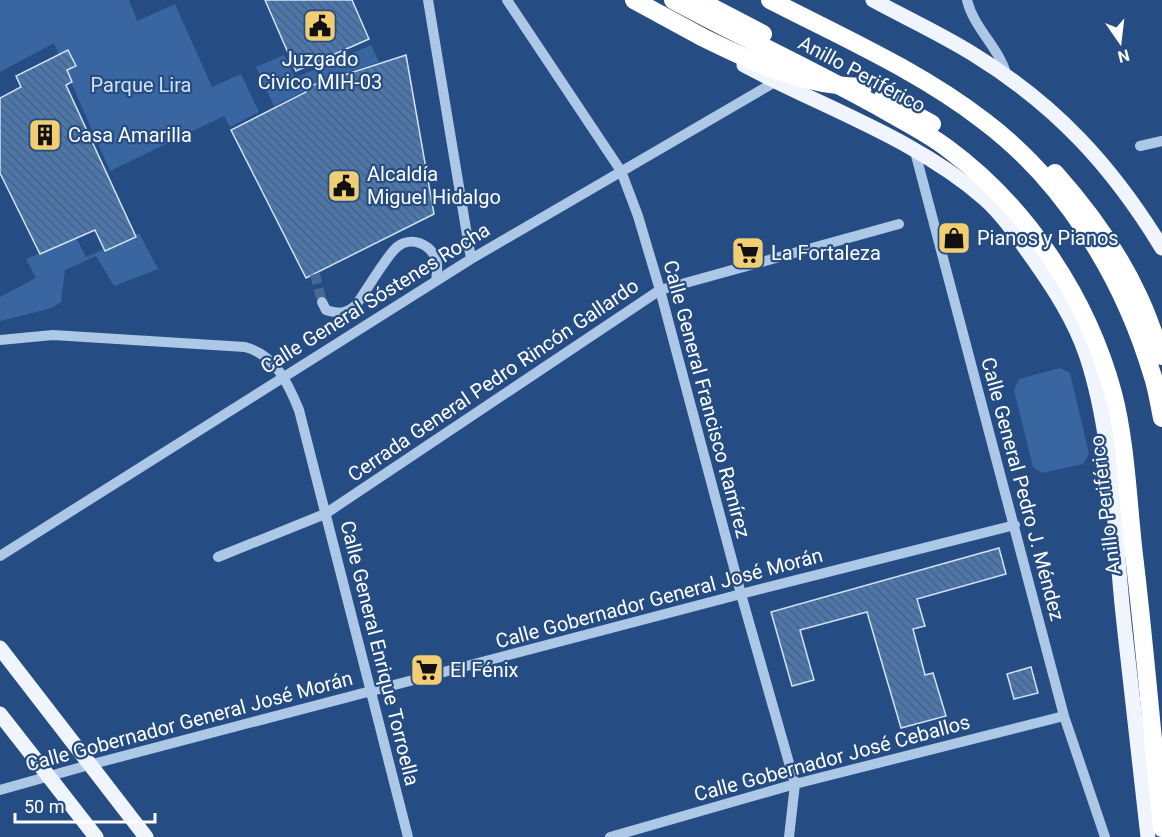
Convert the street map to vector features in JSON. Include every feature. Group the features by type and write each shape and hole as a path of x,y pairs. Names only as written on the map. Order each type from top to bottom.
{"highway":[{"path":"634,0 702,37 778,73 836,86 863,87"},
{"name":"Anillo Periférico","path":"673,0 838,84 946,147 984,178 1018,215 1043,246 1068,284 1100,355 1113,393 1119,426 1140,602 1162,828"},
{"path":"698,0 934,125 999,178 1050,239 1078,284 1101,330 1119,378 1132,439 1162,725"},
{"name":"Anillo Periférico","path":"770,0 902,68 984,121 1021,152 1081,225 1123,296 1153,375 1162,418"},
{"path":"785,0 947,88 984,112 1041,158 1089,212 1123,265 1139,297 1162,356"}],"main road":[{"path":"622,0 776,82 914,148 958,178 986,201 1007,223 1058,294 1086,353 1098,402 1108,465 1131,699 1148,837"},
{"path":"873,0 972,53 1007,76 1054,113 1090,148 1120,184 1162,248"},
{"path":"0,648 146,837"},
{"path":"0,714 96,837"}],"street":[{"path":"428,0 471,259"},
{"name":"Calle General Francisco Ramírez","path":"507,0 621,171 638,216 795,784 789,837"},
{"path":"967,0 973,18 993,45 1007,76"},
{"name":"Calle General Sóstenes Rocha","path":"0,556 471,259 776,82"},
{"path":"1140,146 1162,141"},
{"name":"Calle General Pedro J. Méndez","path":"914,148 1064,716 1105,837"},
{"name":"Cerrada General Pedro Rincón Gallardo","path":"218,557 325,514 660,290 899,224"},
{"path":"322,302 326,310 337,314 349,312 356,306 395,248 407,241 420,243 430,249 438,268 436,281"},
{"name":"Calle General Enrique Torroella","path":"0,340 53,335 245,347 265,355 282,377 299,410 408,837"},
{"name":"Calle Gobernador General José Morán","path":"0,790 741,594 1014,525"},
{"name":"Calle Gobernador José Ceballos","path":"610,837 795,784 1064,716"}],"green space":[{"name":"Parque Lira","path":"0,0 129,0 137,21 175,4 212,87 241,74 259,112 230,127 224,116 110,171 54,43 0,72"},
{"path":"371,45 379,62 330,78 274,106 256,67 284,55 295,78"},
{"path":"139,233 158,269 114,286 96,256 65,270 61,302 52,308 0,321 0,297 36,278 26,259 76,238 86,257"},
{"path":"1060,368 1070,373 1089,454 1083,464 1042,473 1033,467 1014,390 1019,379"}],"building":[{"name":"Juzgado Civico MIH-03","path":"265,0 352,0 369,39 296,71"},
{"name":"Casa Amarilla","path":"68,50 76,66 67,70 72,82 66,85 136,237 105,251 95,230 40,254 0,173 0,98 21,87 16,76"},
{"name":"Alcaldía Miguel Hidalgo","path":"406,55 434,214 306,278 231,130 306,92 304,88"},
{"path":"999,548 1006,574 917,599 925,626 913,629 925,675 933,673 946,716 901,728 867,612 800,630 814,680 792,686 771,612"},
{"path":"1031,667 1038,693 1014,699 1007,674"}],"tunnel":[{"path":"315,274 322,302"}],"place":[{"name":"Juzgado Civico MIH-03","path":"320,26"},
{"name":"Casa Amarilla","path":"45,135"},
{"name":"Alcaldía Miguel Hidalgo","path":"344,186"},
{"name":"Pianos y Pianos","path":"954,238"},
{"name":"La Fortaleza","path":"748,253"},
{"name":"El Fénix","path":"427,670"}]}
